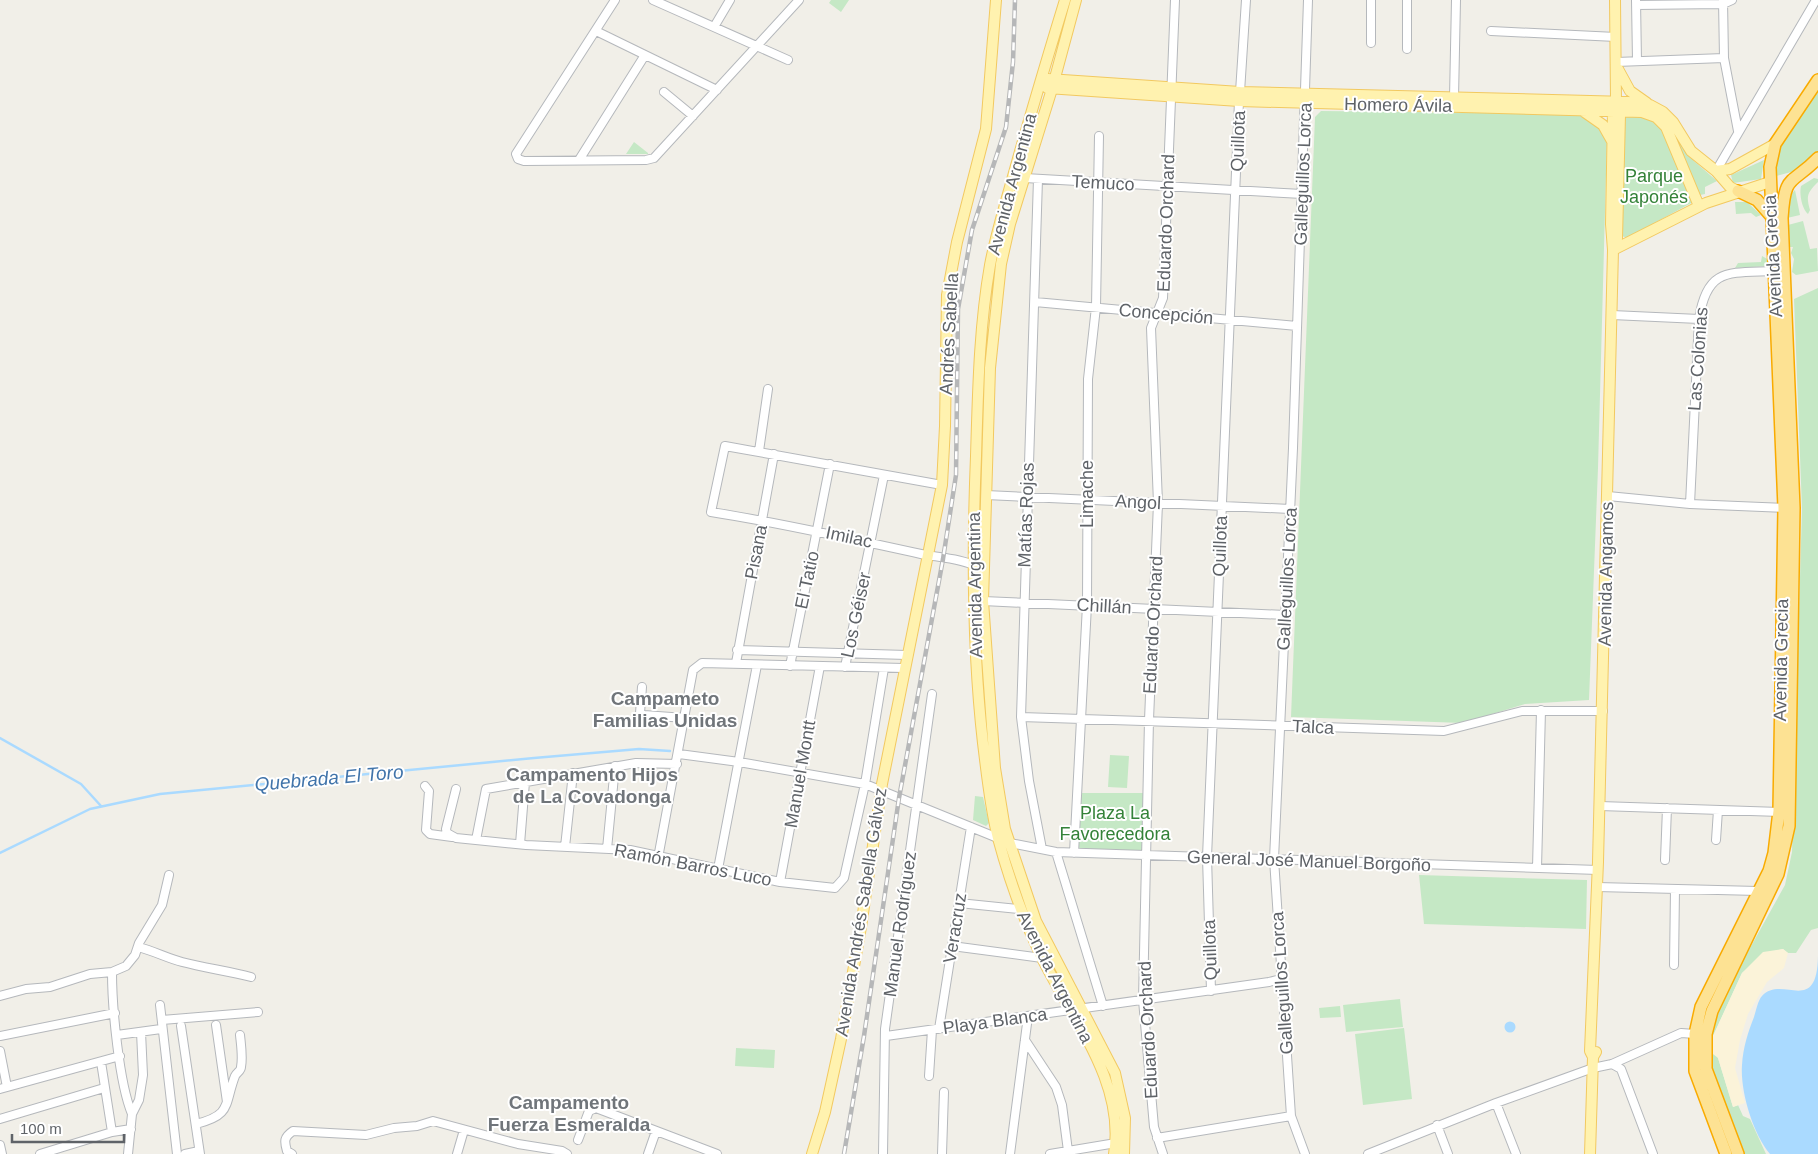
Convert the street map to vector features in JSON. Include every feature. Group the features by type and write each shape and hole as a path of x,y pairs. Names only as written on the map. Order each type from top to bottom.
{"highway":[{"path":"1775,144 1818,80"},
{"name":"Avenida Grecia","path":"1726,1154 1695,1071 1695,1034 1700,1006 1769,871 1774,853 1779,811 1789,508 1770,216 1770,167 1775,144"},
{"path":"1770,182 1798,173 1818,158"},
{"name":"Avenida Grecia","path":"1738,1154 1706,1069 1706,1034 1712,1011 1778,874 1789,826 1789,508 1782,218 1785,188 1798,173"},
{"path":"1738,191 1758,200 1770,216"}],"main road":[{"name":"Andrés Sabella","path":"904,668 942,485 947,295 957,242 986,129 996,0"},
{"name":"Avenida Argentina","path":"1065,0 996,237 986,295 980,358 972,564 979,710 986,770 998,837 1019,909 1042,958 1108,1084 1115,1117 1116,1143 1114,1154"},
{"name":"Avenida Argentina","path":"1076,0 1054,84 1005,244 996,300 990,368 983,601 995,768 1005,826 1036,921 1082,1009 1118,1084 1125,1118 1124,1154"},
{"name":"Avenida Angamos","path":"1613,250 1618,226 1615,0"},
{"path":"1616,64 1627,87 1668,117 1691,152 1716,171 1726,183 1738,191"},
{"name":"Homero Ávila","path":"1040,82 1171,93 1582,110 1650,105"},
{"name":"Homero Ávila","path":"1306,99 1454,98 1617,107 1648,113 1663,123 1699,206"},
{"name":"Avenida Angamos","path":"1590,1154 1593,1056 1590,1051 1603,711 1612,315 1613,250 1610,224 1612,142 1617,107"},
{"path":"1582,110 1602,125 1612,142"},
{"path":"1716,171 1730,169 1775,144"},
{"path":"1726,183 1726,175 1730,169"},
{"path":"1613,250 1699,206 1738,191 1770,182"},
{"name":"Avenida Andrés Sabella Gálvez","path":"812,1154 822,1125 841,1039 864,907 880,790 904,668"}],"street":[{"path":"615,0 516,154 518,159 524,161 646,160 654,158 799,0"},
{"path":"653,0 665,2 714,27 788,60"},
{"path":"714,27 730,0"},
{"name":"Eduardo Orchard","path":"1163,1154 1154,1128 1143,1000 1149,720 1158,503 1151,328 1164,298 1175,0"},
{"name":"Quillota","path":"1212,990 1207,857 1229,320 1246,0"},
{"name":"Galleguillos Lorca","path":"1305,1154 1291,1116 1274,859 1290,509 1306,99 1308,0"},
{"path":"1371,0 1371,44"},
{"path":"1407,0 1407,49"},
{"path":"1454,98 1456,0"},
{"path":"1637,61 1636,2 1723,2 1732,0"},
{"path":"1716,171 1816,0"},
{"path":"1723,2 1724,58 1738,131"},
{"path":"596,31 717,90"},
{"path":"1491,31 1616,37"},
{"path":"579,160 645,55"},
{"path":"1616,64 1637,61 1724,58"},
{"path":"664,92 693,116"},
{"name":"Limache","path":"1074,853 1087,606 1088,379 1096,307 1100,136"},
{"name":"Temuco","path":"1025,178 1302,194"},
{"name":"Matías Rojas","path":"1038,179 1036,302 1027,497 1021,717 1029,781 1042,849"},
{"name":"Las Colonias","path":"1690,504 1698,319 1702,298 1706,289 1719,278 1732,274 1774,271"},
{"name":"Concepción","path":"1036,302 1297,326"},
{"path":"1612,315 1698,319"},
{"path":"768,389 759,451 942,485"},
{"name":"Imilac","path":"759,451 725,446 711,512 871,541 972,564 983,573"},
{"name":"Pisana","path":"736,663 774,454"},
{"name":"El Tatio","path":"790,666 830,464"},
{"name":"Los Géiser","path":"845,667 884,475"},
{"name":"Angol","path":"986,496 1290,509"},
{"path":"1608,496 1690,504 1789,508"},
{"name":"Chillán","path":"983,601 1285,615"},
{"path":"738,650 907,655"},
{"path":"658,858 679,754 693,670 696,666 702,663 736,663 904,668"},
{"path":"718,869 757,665"},
{"name":"Manuel Montt","path":"780,882 820,666"},
{"path":"865,784 884,668"},
{"path":"642,687 640,713 644,715 685,718"},
{"name":"Manuel Rodríguez","path":"883,1154 885,1029 932,694"},
{"path":"1537,868 1541,710"},
{"name":"Talca","path":"1021,717 1212,722 1444,732 1517,712 1541,710 1603,711"},
{"name":"General José Manuel Borgoño","path":"679,754 739,762 865,784 1010,842 1056,852 1598,870"},
{"path":"476,840 486,788 636,763 677,764"},
{"path":"607,849 615,766"},
{"path":"565,847 573,773"},
{"path":"520,844 525,782"},
{"name":"Ramón Barros Luco","path":"425,786 429,791 426,830 430,834 520,844 630,850 658,858 780,882 830,889 835,888 844,878 865,784"},
{"path":"452,837 446,829 456,789"},
{"path":"1600,806 1779,811 1786,816 1789,826"},
{"path":"1665,860 1667,808"},
{"path":"1716,840 1718,810"},
{"name":"Veracruz","path":"929,1076 971,827"},
{"path":"1056,852 1103,1006"},
{"path":"0,996 26,989 50,987 90,974 112,972 130,963 162,905 169,875"},
{"path":"1597,892 1675,889 1758,891"},
{"path":"1674,965 1675,889"},
{"path":"959,903 1019,909"},
{"path":"952,946 1042,958"},
{"path":"138,948 156,951 182,962 251,977"},
{"path":"112,972 112,992 117,1035 128,1105 132,1114"},
{"name":"Playa Blanca","path":"886,1036 1281,979"},
{"path":"160,1004 161,1029 177,1154"},
{"path":"162,1020 258,1012"},
{"path":"0,1036 115,1013"},
{"path":"1010,1154 1028,1016"},
{"path":"216,1025 228,1102"},
{"path":"181,1026 200,1152 185,1154"},
{"path":"117,1035 161,1029"},
{"path":"128,1154 132,1114 139,1100 143,1075 141,1032"},
{"path":"1368,1154 1496,1103 1593,1068 1612,1064 1681,1033 1695,1034"},
{"path":"196,1124 217,1117 224,1110 228,1102 235,1076 242,1067 240,1035"},
{"path":"1025,1040 1056,1087 1062,1105 1068,1151"},
{"path":"0,1051 4,1088 120,1056"},
{"path":"101,1062 112,1132"},
{"path":"1612,1064 1621,1070 1653,1154"},
{"path":"0,1119 104,1088"},
{"path":"942,1154 944,1092"},
{"path":"1496,1103 1516,1154"},
{"path":"578,1140 589,1111 596,1108 717,1154"},
{"path":"1157,1138 1291,1116"},
{"path":"292,1154 287,1151 284,1142 286,1136 294,1131 366,1135 394,1128 417,1126 433,1121 534,1151 562,1151 567,1154"},
{"path":"1438,1125 1448,1154"},
{"path":"40,1154 112,1132 131,1129"},
{"path":"457,1154 464,1130"},
{"path":"648,1154 656,1131"},
{"path":"1050,1154 1116,1143"},
{"path":"0,1145 2,1154"}],"green space":[{"path":"831,0 849,0 841,12 829,3"},
{"path":"1818,85 1818,153 1799,170 1772,177 1777,146"},
{"path":"1321,111 1583,114 1598,124 1607,138 1598,468 1589,700 1525,704 1463,723 1291,717 1315,117"},
{"name":"Parque Japonés","path":"1624,113 1642,114 1658,121 1693,202 1627,238 1622,236"},
{"path":"1671,125 1694,161 1717,181 1705,187 1705,194 1700,195"},
{"path":"634,142 648,153 648,154 626,154"},
{"path":"1764,160 1761,179 1733,183 1731,175"},
{"path":"1814,178 1818,179 1818,182 1808,195 1810,210 1808,214 1801,201 1801,186"},
{"path":"1795,190 1800,215 1787,218 1790,196"},
{"path":"1735,202 1747,202 1761,215 1756,217 1751,213 1736,214"},
{"path":"1803,221 1810,249 1817,248 1818,271 1796,275 1792,272 1794,259 1791,253 1793,247 1789,247 1788,225"},
{"path":"1762,256 1769,260 1769,266 1735,268 1738,263 1761,262"},
{"path":"1818,288 1818,928 1811,930 1796,953 1788,953 1783,949 1767,953 1742,973 1713,1036 1733,1107 1738,1105 1743,1116 1750,1119 1766,1154 1741,1154 1717,1094 1707,1053 1715,1011 1785,885 1792,852 1802,509 1794,299"},
{"path":"1110,755 1129,756 1127,788 1108,787"},
{"name":"Plaza La Favorecedora","path":"1077,793 1147,793 1145,855 1074,853"},
{"path":"975,796 983,797 989,823 986,826 973,820"},
{"path":"1419,875 1587,880 1586,929 1424,924"},
{"path":"1400,999 1403,1027 1346,1032 1343,1005"},
{"path":"1340,1006 1341,1017 1320,1018 1319,1008"},
{"path":"1404,1028 1412,1099 1363,1105 1355,1034"},
{"path":"736,1048 775,1050 774,1068 735,1066"}],"sand":[{"path":"1783,949 1788,953 1784,968 1767,982 1748,1014 1740,1040 1735,1068 1745,1103 1733,1107 1718,1058 1713,1054 1713,1036 1742,973 1763,952"}],"water":[{"path":"1818,956 1818,1154 1770,1154 1753,1124 1745,1099 1742,1075 1745,1046 1758,1003 1762,996 1770,990 1797,991 1805,990 1812,985 1816,974"},
{"path":"1510,1021 1516,1027 1510,1033 1504,1027"}],"waterway":[{"path":"0,738 81,784 101,806"},
{"name":"Quebrada El Toro","path":"0,853 90,809 160,794 639,749 670,751"}],"railway":[{"path":"844,1154 864,1036 899,798 943,559 956,475 958,309 972,230 1006,127 1013,62 1015,0"}],"district":[{"name":"Campameto Familias Unidas","path":"665,709"},
{"name":"Campamento Hijos de La Covadonga","path":"592,785"},
{"name":"Campamento Fuerza Esmeralda","path":"569,1113"}]}
